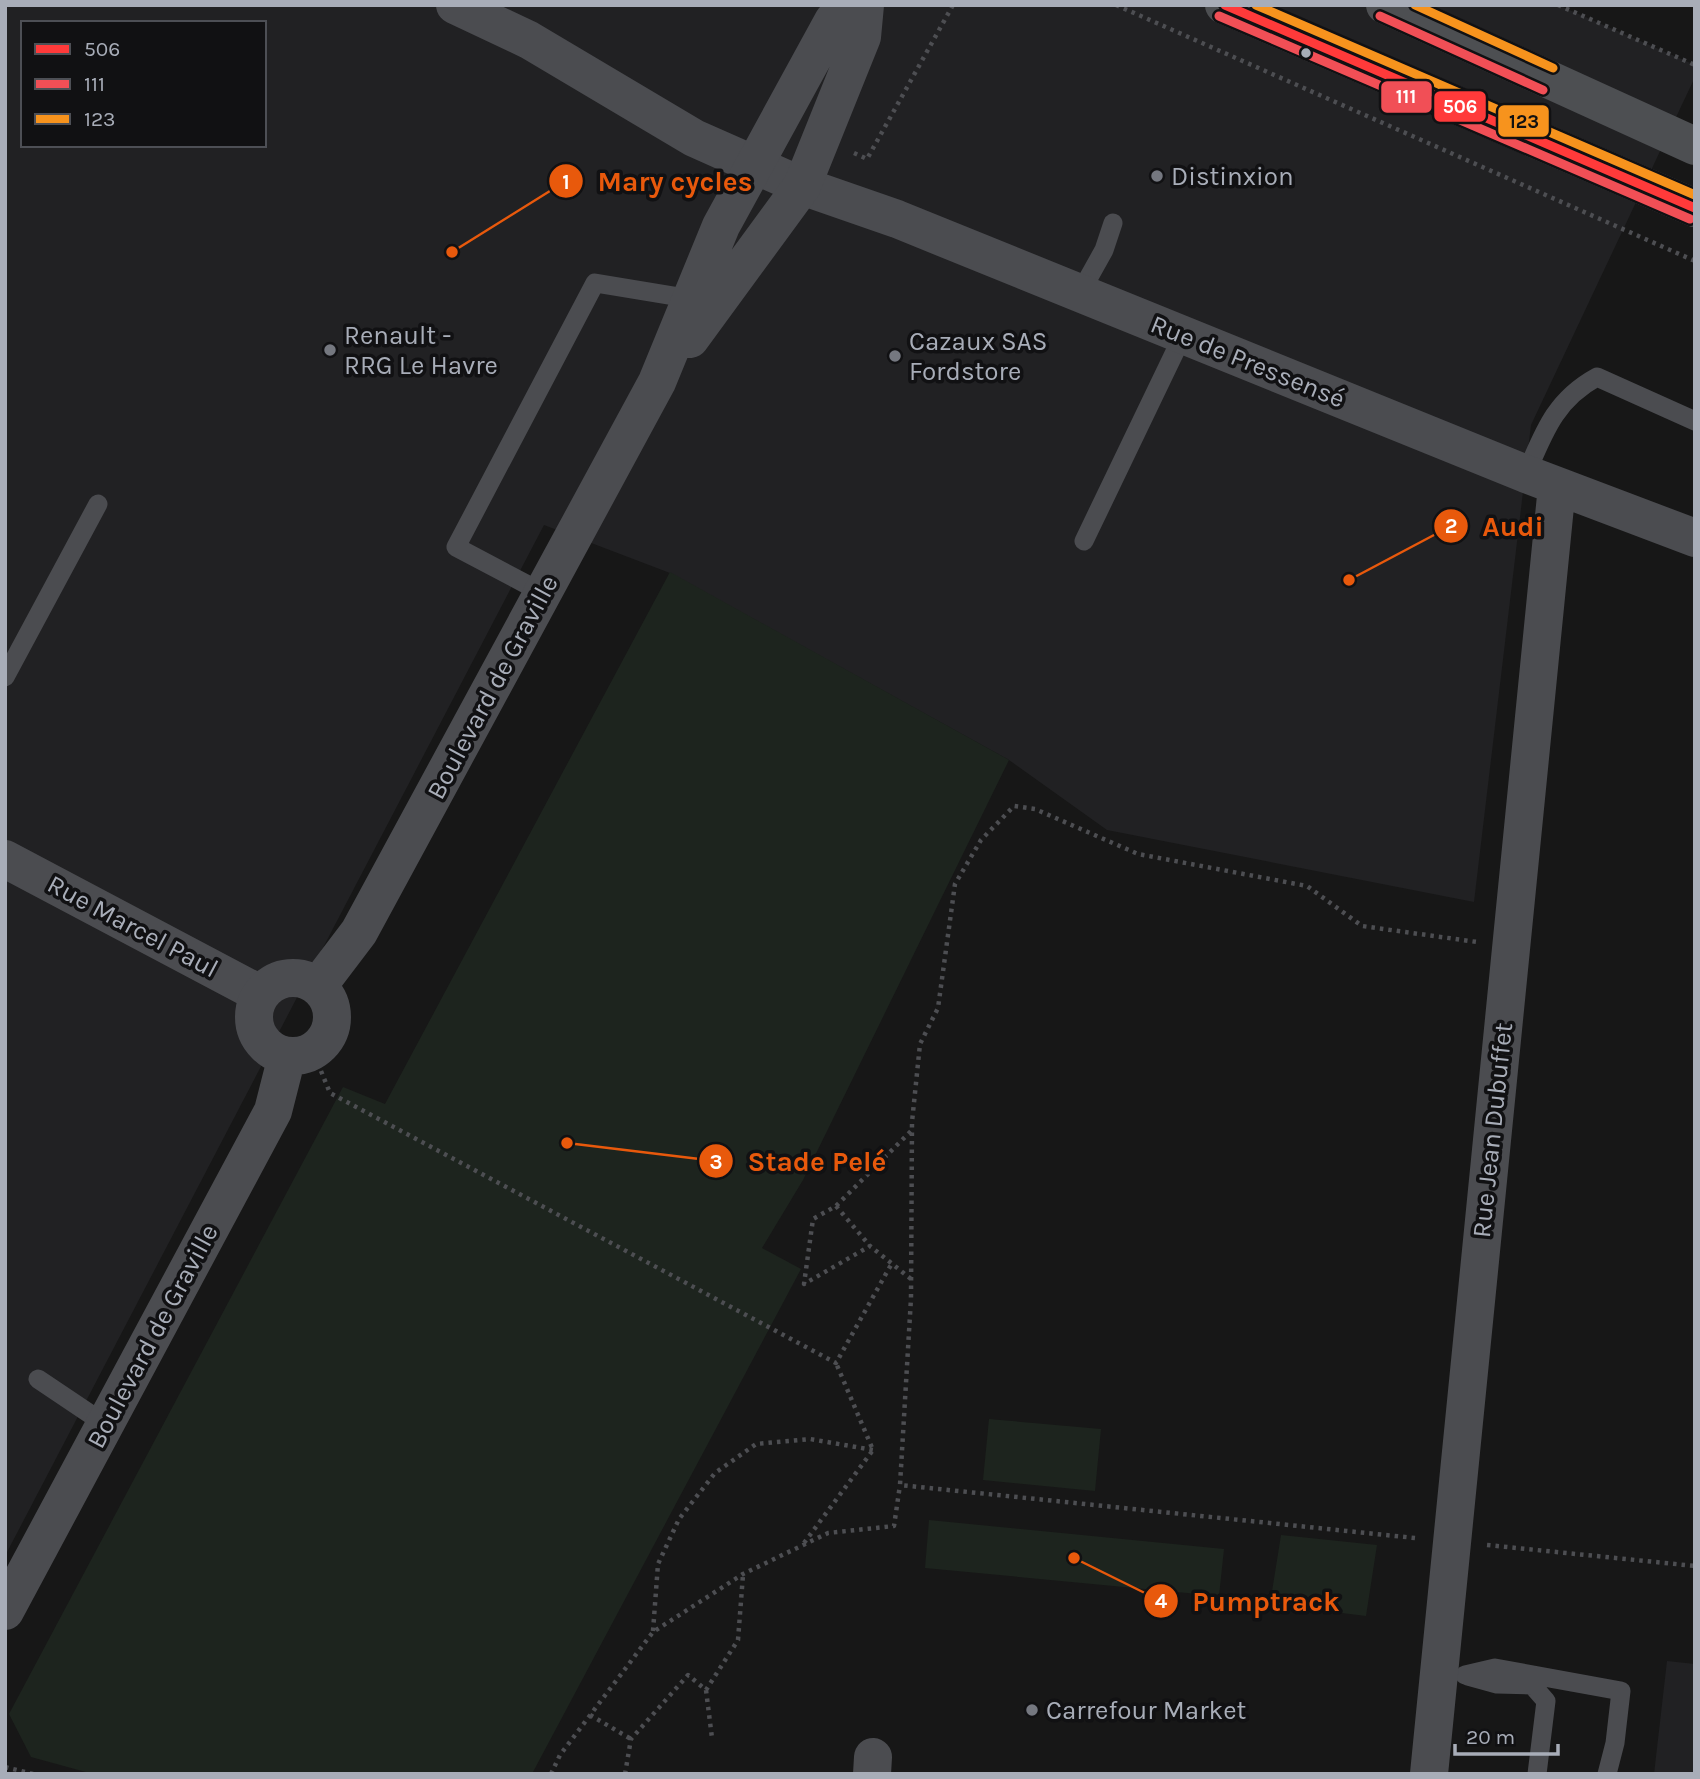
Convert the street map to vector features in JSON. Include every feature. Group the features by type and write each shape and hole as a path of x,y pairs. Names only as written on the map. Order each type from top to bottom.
{"main road":[{"path":"1224,5 1695,208"},
{"path":"1385,5 1695,146"}],"street":[{"name":"Rue de Pressensé","path":"455,5 530,40 695,138 753,165 802,186 897,219 1542,480 1695,538"},
{"name":"Boulevard de Graville","path":"318,986 359,932 657,382 721,226 833,21 847,5"},
{"name":"Boulevard de Graville","path":"657,382 802,186 862,37 864,5"},
{"name":"Rue Jean Dubuffet","path":"1429,1774 1452,1675 1451,1541 1510,946 1542,480"},
{"name":"Rue Marcel Paul","path":"5,859 260,994"},
{"path":"294,977 318,986 331,1007 329,1032 300,1054 264,1044 253,1020 260,994 281,979 294,977"},
{"name":"Boulevard de Graville","path":"5,1611 273,1111 300,1054"}],"lane":[{"path":"1080,293 1104,250 1113,223"},
{"path":"543,593 456,547 595,283 692,299"},
{"path":"1084,541 1183,335"},
{"path":"1542,480 1551,417 1580,386 1597,377 1695,421"},
{"path":"5,677 98,504"},
{"path":"38,1379 105,1424"},
{"path":"1452,1675 1495,1668 1621,1691 1615,1743 1607,1774"},
{"path":"1452,1675 1497,1684 1532,1685 1546,1700 1537,1774"}],"path":[{"path":"867,159 953,5"},
{"path":"1116,5 1695,261"},
{"path":"1558,5 1695,65"},
{"path":"551,1774 560,1755 653,1632 743,1574 828,1533 894,1526 900,1485 911,1279 912,1131 920,1044 938,1008 955,884 981,840 1014,806 1035,809 1138,854 1307,886 1362,926 1510,946"},
{"path":"300,1054 330,1093 836,1363 873,1450"},
{"path":"870,1246 804,1284 813,1219 836,1206 912,1131"},
{"path":"836,1206 870,1246 911,1279"},
{"path":"836,1363 892,1264"},
{"path":"653,1632 658,1564 679,1518 715,1473 756,1444 810,1439 873,1450"},
{"path":"803,1545 873,1450"},
{"path":"900,1485 1695,1566"},
{"path":"712,1738 706,1690 738,1640 743,1574"},
{"path":"625,1774 631,1739 688,1675 706,1690"},
{"path":"590,1715 631,1739"},
{"path":"5,1768 33,1774"}],"shaded area":[{"path":"5,5 1558,5 1695,65 1695,77 1531,425 1474,902 1107,830 1009,760 670,573 544,525 5,1556"},
{"path":"670,572 1009,760 803,1180 762,1248 801,1269 533,1772 93,1774 31,1757 9,1714 343,1087 385,1104"},
{"path":"989,1419 1101,1429 1095,1491 983,1480"},
{"path":"929,1520 1224,1549 1219,1596 925,1568"},
{"path":"1281,1535 1377,1545 1366,1616 1270,1604"},
{"path":"1667,1661 1695,1664 1695,1774 1654,1774"}],"transit line":[{"name":"506","path":"1225,5 1695,208"},
{"name":"123","path":"1256,5 1695,195"},
{"name":"123","path":"1415,5 1553,68"},
{"name":"111","path":"1219,16 1690,219"},
{"name":"111","path":"1380,16 1543,90"}],"place":[{"name":"Distinxion","path":"1157,176"},
{"name":"Mary cycles","path":"452,252"},
{"name":"Renault - RRG Le Havre","path":"330,350"},
{"name":"Cazaux SAS Fordstore","path":"895,356"},
{"name":"Audi","path":"1349,580"},
{"name":"Stade Pelé","path":"567,1143"},
{"name":"Pumptrack","path":"1074,1558"},
{"name":"Carrefour Market","path":"1032,1710"}]}
